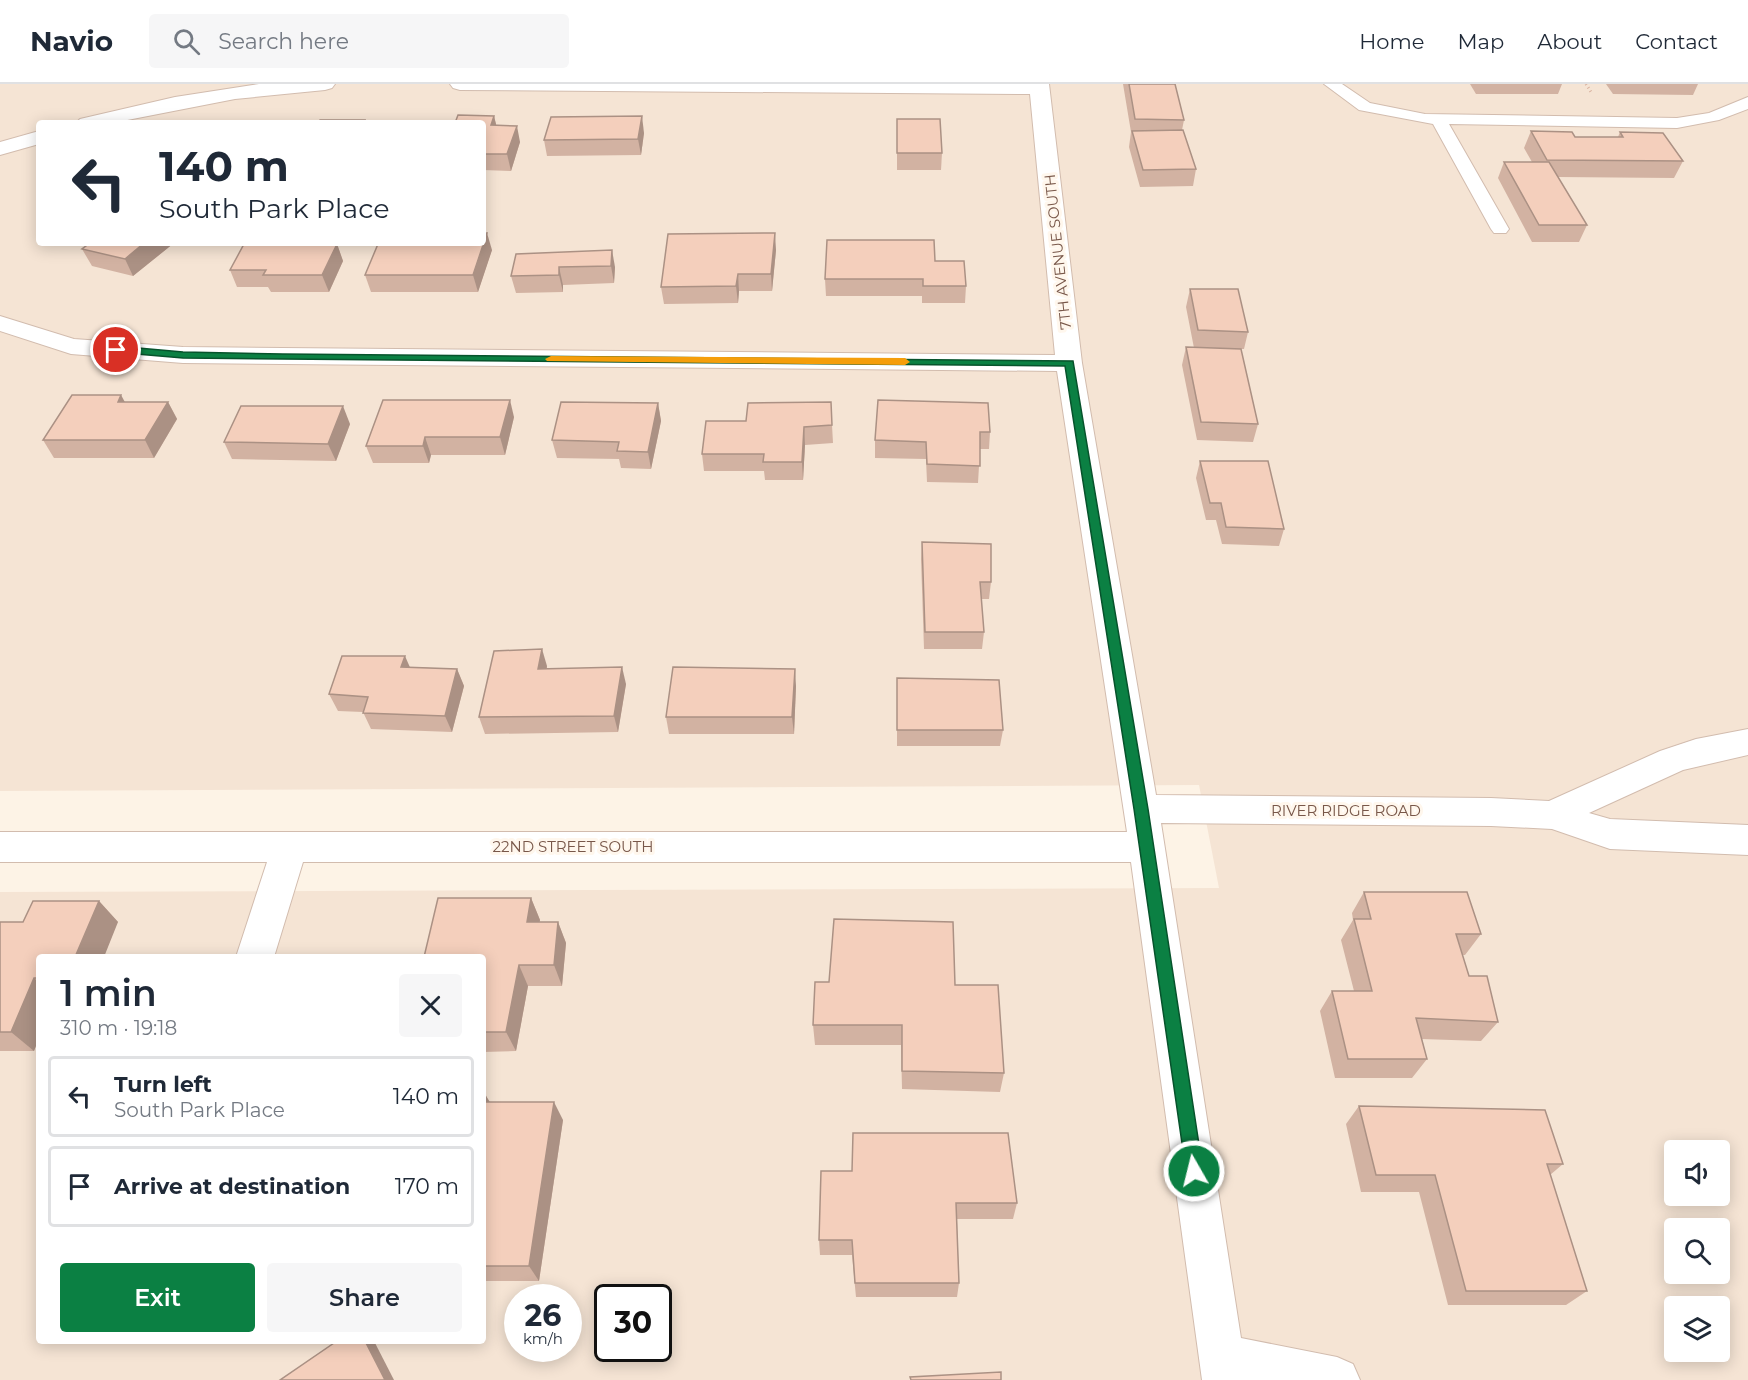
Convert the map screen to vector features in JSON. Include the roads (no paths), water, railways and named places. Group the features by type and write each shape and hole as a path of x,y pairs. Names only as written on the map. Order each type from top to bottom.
{"street":[{"path":"98,120 133,111 206,98 270,88 325,84"},
{"path":"460,84 1040,86"},
{"name":"7TH AVENUE SOUTH","path":"1040,86 1069,363 1147,847 1223,1368"},
{"path":"0,149 36,138"},
{"path":"0,322 71,346 183,355 1069,363"},
{"name":"RIVER RIDGE ROAD","path":"1552,815 1656,765 1690,754 1748,742"},
{"name":"RIVER RIDGE ROAD","path":"1141,809 1491,812 1552,815 1610,834 1748,840"},
{"name":"22ND STREET SOUTH","path":"0,847 1147,847"},
{"path":"256,954 290,847"},
{"path":"1223,1368 1337,1380"}],"lane":[{"path":"1332,84 1365,106 1439,120 1677,123 1707,120 1748,102"},
{"path":"1439,120 1500,229"}]}
